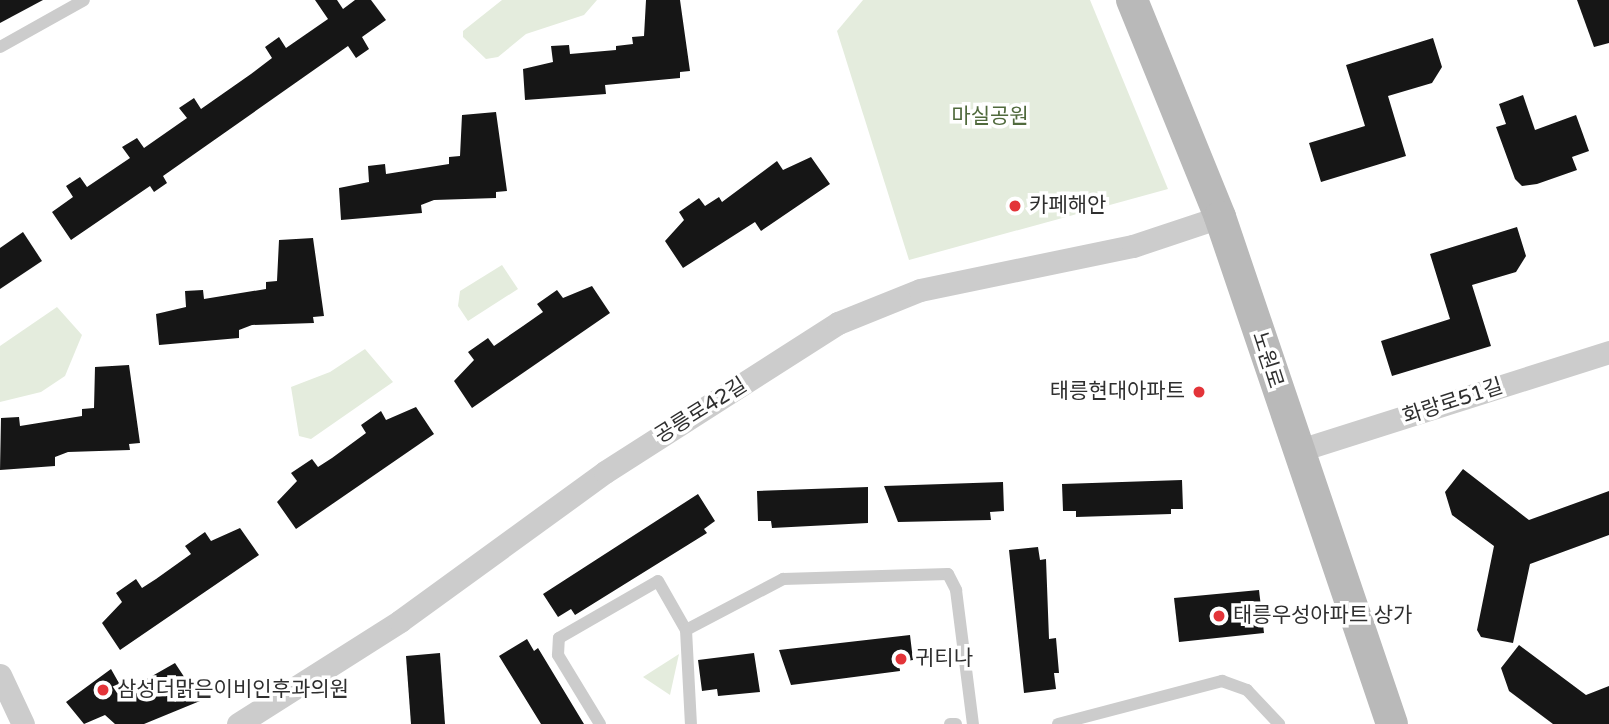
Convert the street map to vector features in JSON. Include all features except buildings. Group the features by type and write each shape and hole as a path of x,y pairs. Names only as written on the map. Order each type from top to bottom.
{"main road":[{"name":"노원로","path":"1132,0 1220,218 1392,724"}],"street":[{"name":"공릉로42길","path":"238,724 400,621 605,472 838,323 920,290 1133,246 1220,218"},
{"name":"화랑로51길","path":"1297,451 1609,352"},
{"path":"0,675 23,724"}],"lane":[{"path":"0,47 84,0"},
{"path":"687,630 783,579 948,574 956,590 973,724"},
{"path":"600,724 558,655 559,638 653,581 661,584 687,630 691,724"},
{"path":"1060,724 1222,681 1247,690 1279,724"},
{"path":"950,724 956,724"}],"green space":[{"path":"502,0 597,0 584,15 526,34 498,57 486,59 463,37 463,31"},
{"name":"마실공원","path":"863,0 1090,0 1168,189 909,260 837,31"},
{"path":"502,265 518,289 468,321 458,306 460,291"},
{"path":"57,307 82,335 65,376 41,392 0,402 0,346"},
{"path":"365,349 393,382 311,439 299,436 291,387 330,372"},
{"path":"679,654 670,695 643,677"}],"place":[{"name":"카페해안","path":"1015,206"},
{"name":"태릉현대아파트","path":"1199,392"},
{"name":"태릉우성아파트 상가","path":"1219,616"},
{"name":"귀티나","path":"901,659"},
{"name":"삼성더맑은이비인후과의원","path":"103,690"}]}
